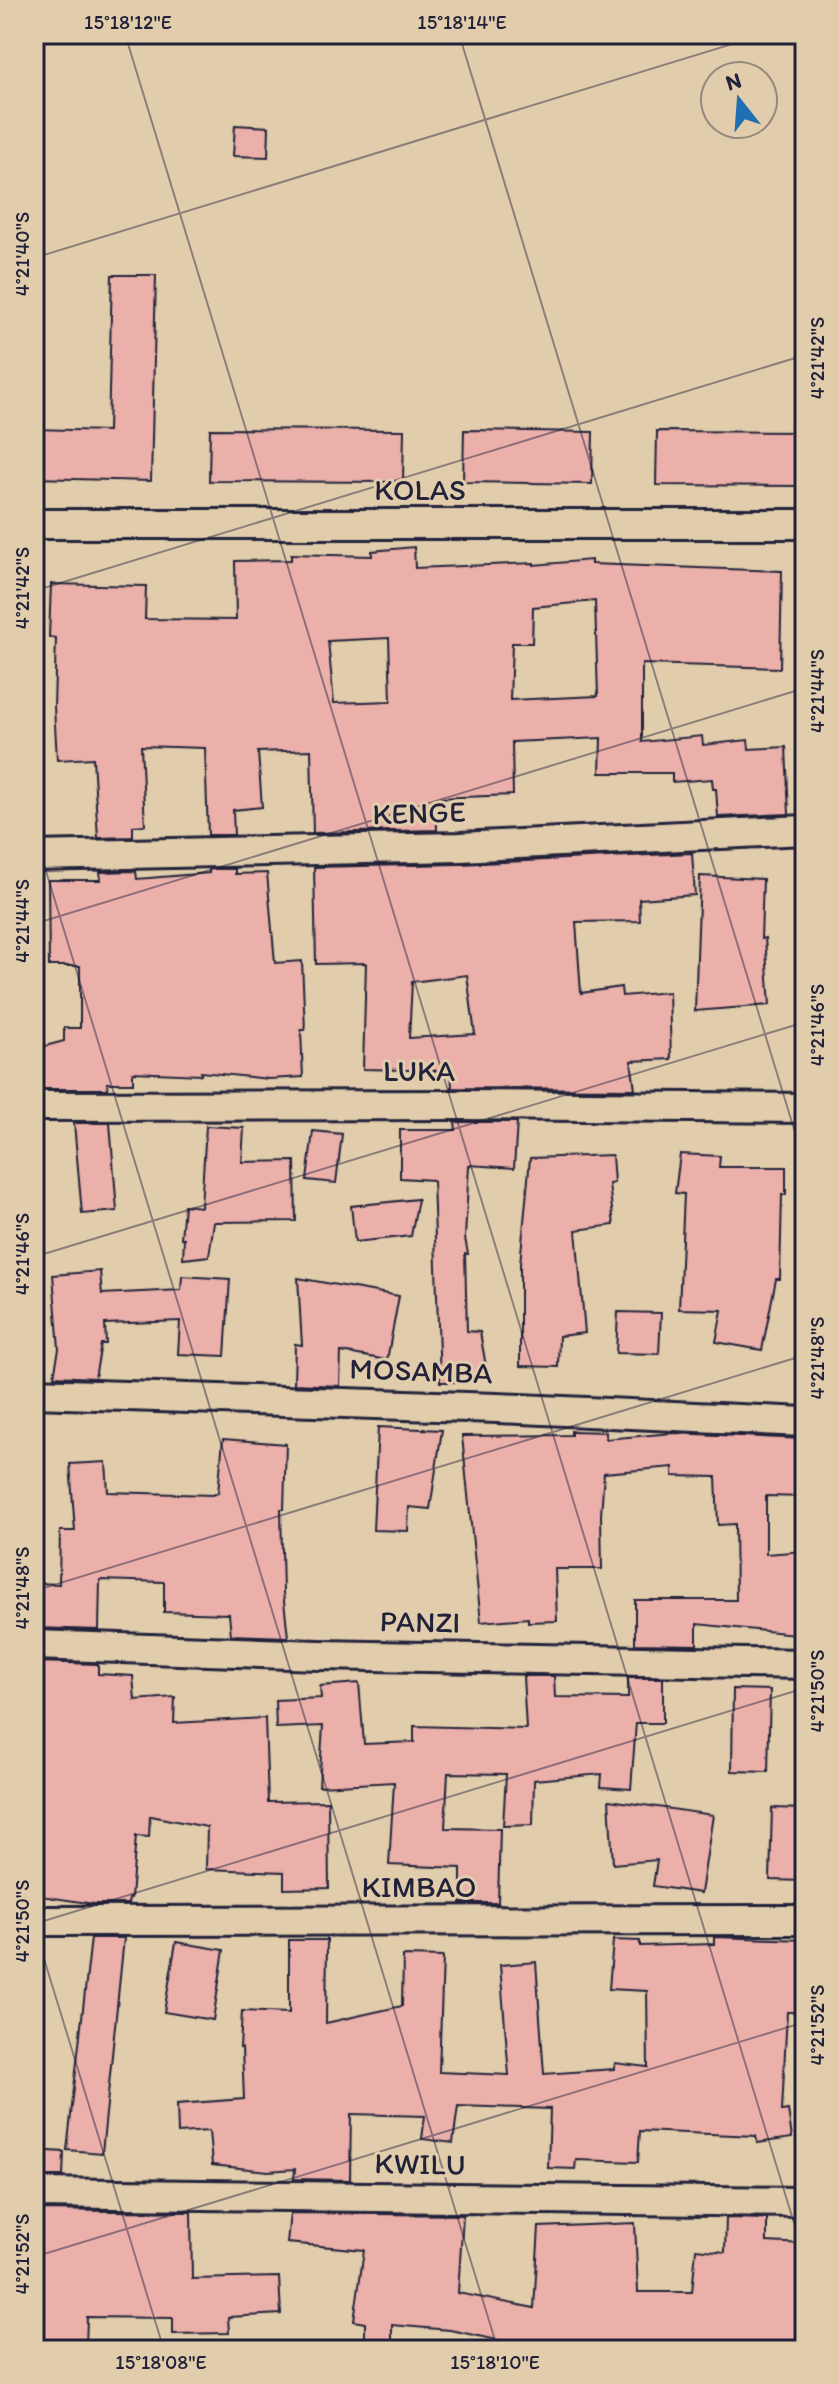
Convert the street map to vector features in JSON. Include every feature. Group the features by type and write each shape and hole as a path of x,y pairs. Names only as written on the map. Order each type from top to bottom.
{"street":[{"name":"KOLAS","path":"34,524 805,524"},
{"name":"KENGE","path":"34,856 460,847 805,830"},
{"name":"LUKA","path":"34,1106 805,1108"},
{"name":"MOSAMBA","path":"34,1393 481,1407 805,1422"},
{"name":"PANZI","path":"34,1645 319,1655 805,1664"},
{"name":"KIMBAO","path":"34,1921 805,1920"},
{"name":"KWILU","path":"34,2193 805,2202"}],"building":[{"path":"235,125 269,127 268,157 233,156"},
{"path":"112,275 156,275 151,481 34,478 34,429 108,431"},
{"path":"210,429 404,430 403,482 209,481"},
{"path":"464,430 593,432 592,484 463,482"},
{"path":"657,431 805,432 805,486 656,485"},
{"path":"414,547 415,568 534,565 591,560 591,564 782,571 780,668 642,664 642,742 702,736 703,745 748,740 749,749 786,747 789,814 718,817 712,779 672,782 672,773 600,773 601,738 512,742 513,795 436,798 437,830 313,833 311,750 258,752 262,807 233,810 234,835 208,835 205,748 141,746 145,825 133,826 133,837 98,838 93,758 57,760 54,707 56,638 49,637 51,584 146,586 145,619 236,620 235,561 291,560 291,554 372,556 372,551","holes":["595,601 598,696 510,700 512,643 532,643 533,607","389,638 391,701 334,703 328,641"]},
{"path":"692,853 695,895 639,899 640,921 576,922 581,993 621,987 622,996 669,992 671,1059 631,1061 635,1089 452,1088 451,1071 363,1069 366,963 316,964 314,867 460,864","holes":["467,975 475,1034 409,1038 412,982"]},
{"path":"209,869 235,869 235,874 267,873 275,963 302,961 305,1030 301,1030 303,1077 269,1079 201,1072 201,1075 133,1072 133,1083 107,1083 108,1089 34,1089 34,1049 64,1041 64,1028 80,1028 80,966 49,966 48,880 101,880 100,872 136,871 137,879 209,873"},
{"path":"700,876 763,879 761,939 765,938 770,1005 695,1011"},
{"path":"455,1122 517,1122 514,1168 469,1165 465,1238 468,1254 465,1254 467,1331 480,1332 488,1378 469,1377 469,1382 440,1382 433,1180 400,1178 400,1130 456,1130"},
{"path":"74,1123 110,1123 117,1211 82,1214"},
{"path":"206,1126 244,1128 242,1162 295,1161 296,1221 214,1222 209,1256 183,1259 184,1205 201,1207"},
{"path":"313,1131 342,1134 336,1183 307,1180"},
{"path":"680,1154 720,1156 719,1167 786,1167 786,1195 782,1195 780,1279 776,1279 762,1350 716,1342 722,1310 679,1309 684,1194 675,1193"},
{"path":"612,1155 614,1183 609,1184 614,1225 576,1230 585,1333 559,1336 558,1367 520,1366 520,1264 530,1158"},
{"path":"418,1199 411,1236 355,1242 351,1206"},
{"path":"100,1271 102,1294 181,1290 182,1276 230,1279 225,1356 178,1354 180,1321 105,1324 106,1344 101,1344 95,1378 54,1376 59,1349 53,1275"},
{"path":"298,1278 399,1296 387,1360 341,1352 340,1386 294,1384 295,1344 302,1345"},
{"path":"618,1312 661,1313 659,1354 616,1353"},
{"path":"378,1427 442,1430 430,1509 409,1507 408,1531 373,1530"},
{"path":"571,1431 606,1432 606,1439 673,1433 805,1439 805,1497 766,1496 766,1554 805,1551 805,1635 697,1624 697,1645 635,1644 635,1600 736,1600 735,1524 718,1525 716,1477 673,1476 673,1467 604,1473 602,1569 555,1569 557,1621 528,1622 528,1618 481,1622 462,1436 571,1435"},
{"path":"223,1439 286,1444 284,1509 281,1509 283,1592 288,1637 231,1635 229,1614 164,1612 164,1582 100,1580 99,1630 34,1628 34,1583 59,1584 60,1531 75,1531 70,1464 106,1462 108,1492 213,1495 218,1493"},
{"path":"34,1662 98,1664 98,1674 133,1676 135,1700 175,1697 174,1723 265,1718 268,1802 328,1801 329,1888 284,1889 284,1872 206,1869 207,1827 150,1816 149,1837 136,1836 128,1904 94,1904 34,1895"},
{"path":"523,1676 554,1676 555,1697 628,1698 628,1678 663,1678 663,1723 636,1723 631,1789 601,1787 602,1774 534,1780 533,1825 503,1826 506,1774 448,1773 445,1828 500,1829 498,1903 461,1903 461,1868 389,1865 394,1782 319,1786 323,1726 276,1728 275,1700 321,1698 320,1686 359,1683 364,1744 414,1742 414,1726 526,1729"},
{"path":"733,1689 770,1690 768,1772 732,1771"},
{"path":"609,1800 713,1815 701,1893 653,1886 657,1860 613,1864"},
{"path":"772,1808 805,1809 805,1881 770,1880"},
{"path":"714,1937 805,1940 805,2012 787,2012 782,2111 788,2110 792,2138 757,2143 756,2136 640,2131 638,2162 576,2160 575,2169 548,2168 550,2109 458,2106 453,2143 422,2139 425,2116 351,2114 350,2180 294,2179 295,2169 268,2171 212,2165 209,2131 178,2133 177,2104 244,2099 240,2048 242,2011 289,2013 289,1940 327,1940 326,2023 402,2006 403,1956 443,1957 439,2072 509,2075 500,1965 536,1962 544,2074 614,2069 615,2063 648,2067 647,1991 609,1989 613,1940 640,1941 640,1946 714,1944"},
{"path":"91,1938 124,1938 102,2153 67,2150"},
{"path":"176,1942 224,1950 213,2020 164,2012"},
{"path":"34,2150 64,2152 63,2176 34,2176"},
{"path":"34,2210 191,2212 192,2279 279,2277 281,2314 228,2317 229,2333 173,2334 173,2318 87,2317 86,2348 34,2350"},
{"path":"290,2213 463,2215 458,2293 534,2308 539,2227 635,2223 638,2292 692,2292 696,2249 725,2252 726,2218 767,2219 767,2242 805,2244 805,2350 531,2350 531,2347 450,2330 392,2325 392,2350 365,2350 365,2323 354,2321 364,2250 287,2243"}]}
